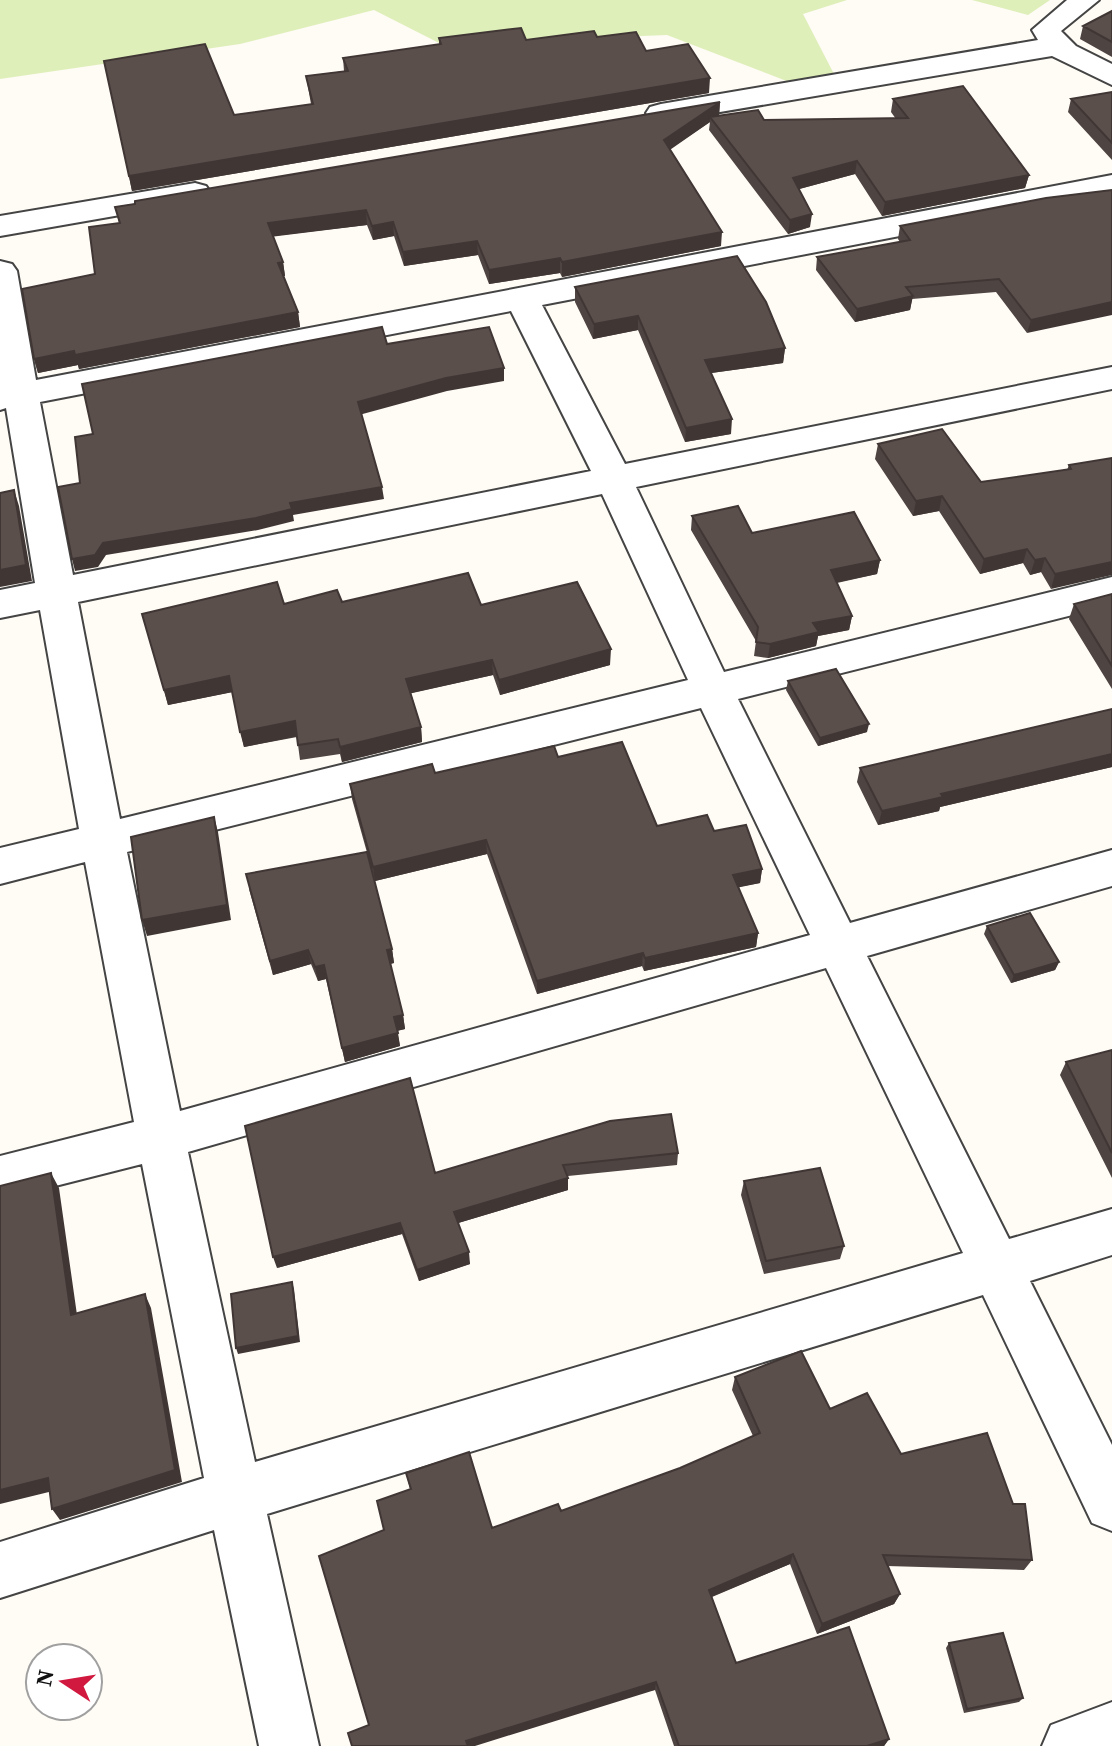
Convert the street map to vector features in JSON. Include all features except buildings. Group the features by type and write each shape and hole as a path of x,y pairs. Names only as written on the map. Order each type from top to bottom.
{"street":[{"path":"637,117 1054,36 1085,0"},
{"path":"1054,36 1112,76"},
{"path":"10,396 1112,185"},
{"path":"0,226 218,189"},
{"path":"0,271 10,396 55,592 234,1496 289,1746"},
{"path":"521,296 613,478 712,688 1112,1503"},
{"path":"0,604 1112,378"},
{"path":"0,866 1112,591"},
{"path":"0,1178 163,1137 1112,868"},
{"path":"0,1570 234,1496 1112,1232"},
{"path":"1072,1746 1112,1732"}],"green space":[{"path":"0,0 847,0 803,14 834,74 802,87 667,35 441,44 374,10 240,44 0,79"},
{"path":"972,0 1050,0 1028,15"}]}
